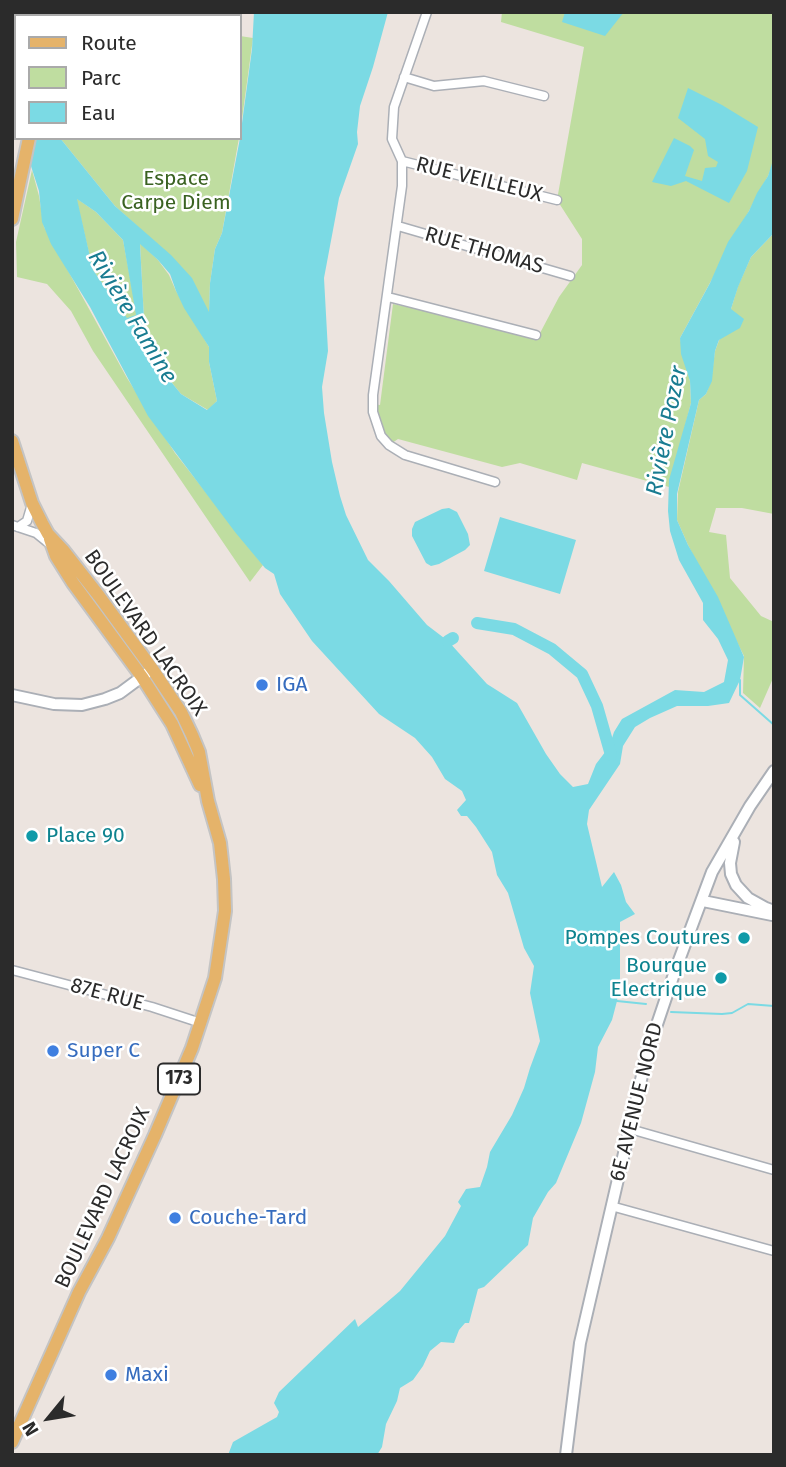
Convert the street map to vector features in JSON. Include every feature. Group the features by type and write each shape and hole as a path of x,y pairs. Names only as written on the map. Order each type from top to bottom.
{"main road":[{"path":"12,219 29,140"},
{"name":"BOULEVARD LACROIX","path":"12,441 32,503 56,556 73,583 147,673 208,801 220,842 225,911 215,978 192,1048 108,1238 79,1292 12,1442"}],"street":[{"path":"427,12 394,107 392,139 402,161 402,186 373,395 373,412 382,436 389,445 405,455 495,482"},
{"path":"404,77 434,86 484,81 544,96"},
{"name":"RUE VEILLEUX","path":"402,161 557,200"},
{"name":"RUE THOMAS","path":"397,226 570,275"},
{"path":"388,297 536,335"},
{"path":"15,526 27,521 32,503"},
{"path":"15,526 50,540"},
{"path":"12,695 54,704 82,705 120,693 147,673"},
{"name":"6E AVENUE NORD","path":"566,1455 580,1343 653,1034 712,873 774,771"},
{"path":"738,827 732,850 732,874 742,893 774,913"},
{"path":"703,898 774,913"},
{"name":"87E RUE","path":"12,970 152,1007 201,1023"},
{"path":"629,1129 774,1170"},
{"path":"611,1206 774,1251"}],"green space":[{"path":"502,12 774,12 774,160 768,176 680,338 690,381 691,403 669,487 582,463 577,480 520,463 502,467 398,439 389,445 381,436 373,404 380,405 393,304 539,335 559,297 582,265 582,239 557,200 584,47 501,22"},
{"name":"Espace Carpe Diem","path":"242,36 253,38 242,119"},
{"name":"Espace Carpe Diem","path":"62,140 239,140 222,233 215,249 209,314 137,226 115,206"},
{"path":"32,170 44,227 127,378 175,453 263,565 250,582 93,351 71,311 47,284 17,277 16,242"},
{"path":"76,198 96,212 123,240 137,315 127,319 93,270"},
{"path":"774,233 774,514 742,508 716,508 709,532 726,535 730,578 761,616 774,622 774,676 760,708 743,693 744,656 677,520 678,492 699,400 706,394 711,381 715,351 751,257"},
{"path":"140,243 169,275 209,347 209,362 217,401 208,410 181,394 164,373 145,338"}],"water":[{"name":"Rivière Famine","path":"254,12 388,12 360,106 358,144 339,198 324,278 328,351 322,387 332,462 340,496 346,515 368,560 427,625 448,641 487,684 517,703 546,754 573,787 588,784 596,764 609,747 622,719 675,690 704,692 724,682 728,660 718,639 703,620 703,603 679,560 670,531 669,480 691,403 690,381 681,354 680,338 710,283 728,242 768,176 774,157 774,233 751,257 738,287 731,309 744,319 740,328 719,340 712,381 706,394 699,400 677,494 677,520 718,597 744,657 740,680 729,703 677,706 635,727 623,746 620,764 589,810 587,824 602,887 614,872 626,902 635,914 620,922 620,978 617,1001 612,1020 598,1047 595,1072 581,1123 556,1183 533,1218 528,1245 484,1287 478,1289 469,1323 465,1323 459,1330 454,1343 441,1342 430,1351 413,1380 400,1388 386,1424 382,1447 377,1455 228,1455 233,1442 277,1417 279,1412 274,1403 279,1392 355,1319 358,1327 400,1291 445,1236 461,1206 458,1202 466,1189 480,1187 490,1152 512,1115 540,1041 530,993 534,966 524,948 508,893 497,875 492,852 467,816 461,816 457,810 466,800 462,791 445,779 432,757 415,738 379,714 312,641 280,594 274,574 265,568 235,532 148,416 90,307 51,244 42,222 39,191 23,140 62,140 115,206 171,255 192,278 209,312 215,249 222,233 240,140 242,140","holes":["77,199 96,212 123,240 136,315 127,318 93,270","140,244 170,274 184,308 209,347 209,362 217,401 207,410 181,394 164,373 145,338"]},
{"path":"565,12 624,12 605,36 562,22"},
{"path":"688,88 758,127 747,171 729,203 686,181 671,186 652,182 674,138 694,150 685,176 702,181 705,168 716,167 718,162 708,156 705,139 678,118"},
{"path":"449,508 457,512 468,534 470,545 431,566 426,563 412,536 412,529 415,522"},
{"path":"500,517 576,540 560,594 484,571"}],"waterway":[{"path":"477,623 514,629 552,649 582,674 597,706 611,755"},
{"path":"448,641 453,638"},
{"path":"740,680 740,695 774,725"},
{"path":"617,1001 646,1004"},
{"path":"671,1012 722,1014 732,1013 748,1004 774,1006"}],"place":[{"name":"IGA","path":"262,685"},
{"name":"Place 90","path":"32,836"},
{"name":"Pompes Coutures","path":"744,938"},
{"name":"Bourque Electrique","path":"721,978"},
{"name":"Super C","path":"53,1051"},
{"name":"Couche-Tard","path":"175,1218"},
{"name":"Maxi","path":"111,1375"}],"water label":[{"name":"Rivière Pozer","path":"667,431"}]}
